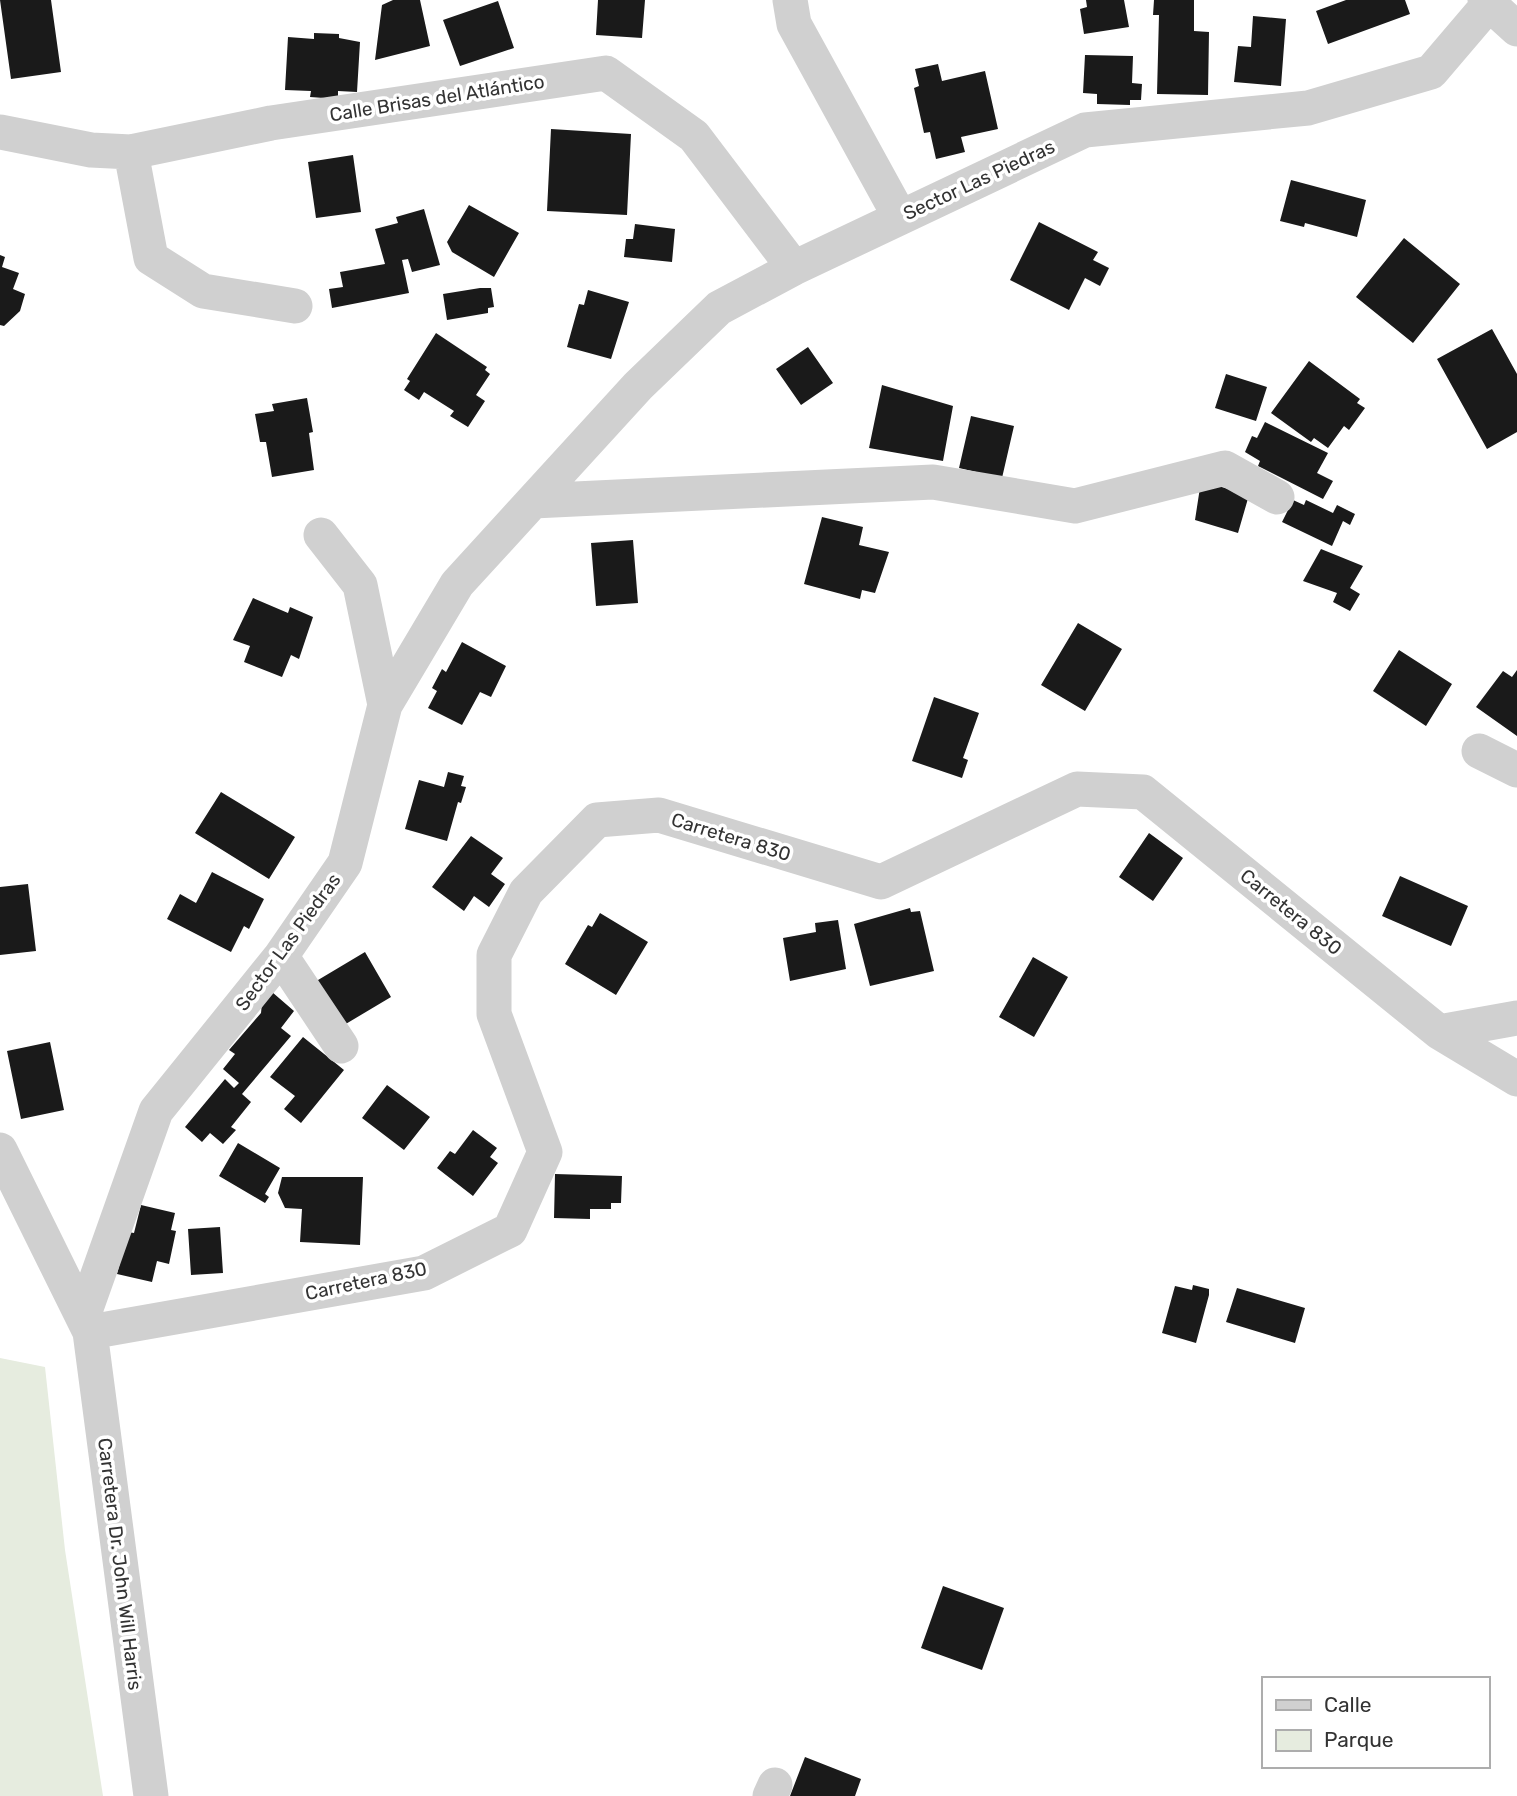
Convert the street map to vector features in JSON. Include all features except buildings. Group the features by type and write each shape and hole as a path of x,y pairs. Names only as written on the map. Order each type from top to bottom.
{"street":[{"path":"790,0 794,24 900,217"},
{"path":"1487,2 1517,29"},
{"name":"Sector Las Piedras","path":"87,1323 156,1111 281,956 345,863 386,705 457,584 638,386 719,308 794,268 1085,130 1308,108 1431,72 1487,2"},
{"name":"Calle Brisas del Atlántico","path":"0,132 91,150 131,152 271,123 606,73 694,136 794,268"},
{"path":"131,152 151,258 204,291 295,306"},
{"path":"533,501 933,482 1075,506 1225,468 1277,497"},
{"path":"321,535 360,584 386,705"},
{"path":"1479,751 1517,770"},
{"name":"Carretera 830","path":"87,1323 424,1273 510,1230 545,1153 494,1014 494,955 526,892 597,820 659,815 881,882 1077,789 1143,792 1439,1032 1517,1079"},
{"path":"281,956 341,1046"},
{"path":"1439,1032 1517,1018"},
{"path":"0,1150 87,1323"},
{"name":"Carretera Dr. John Will Harris","path":"87,1323 151,1796"}],"green space":[{"path":"0,1358 45,1367 65,1550 103,1796 0,1796"}]}
